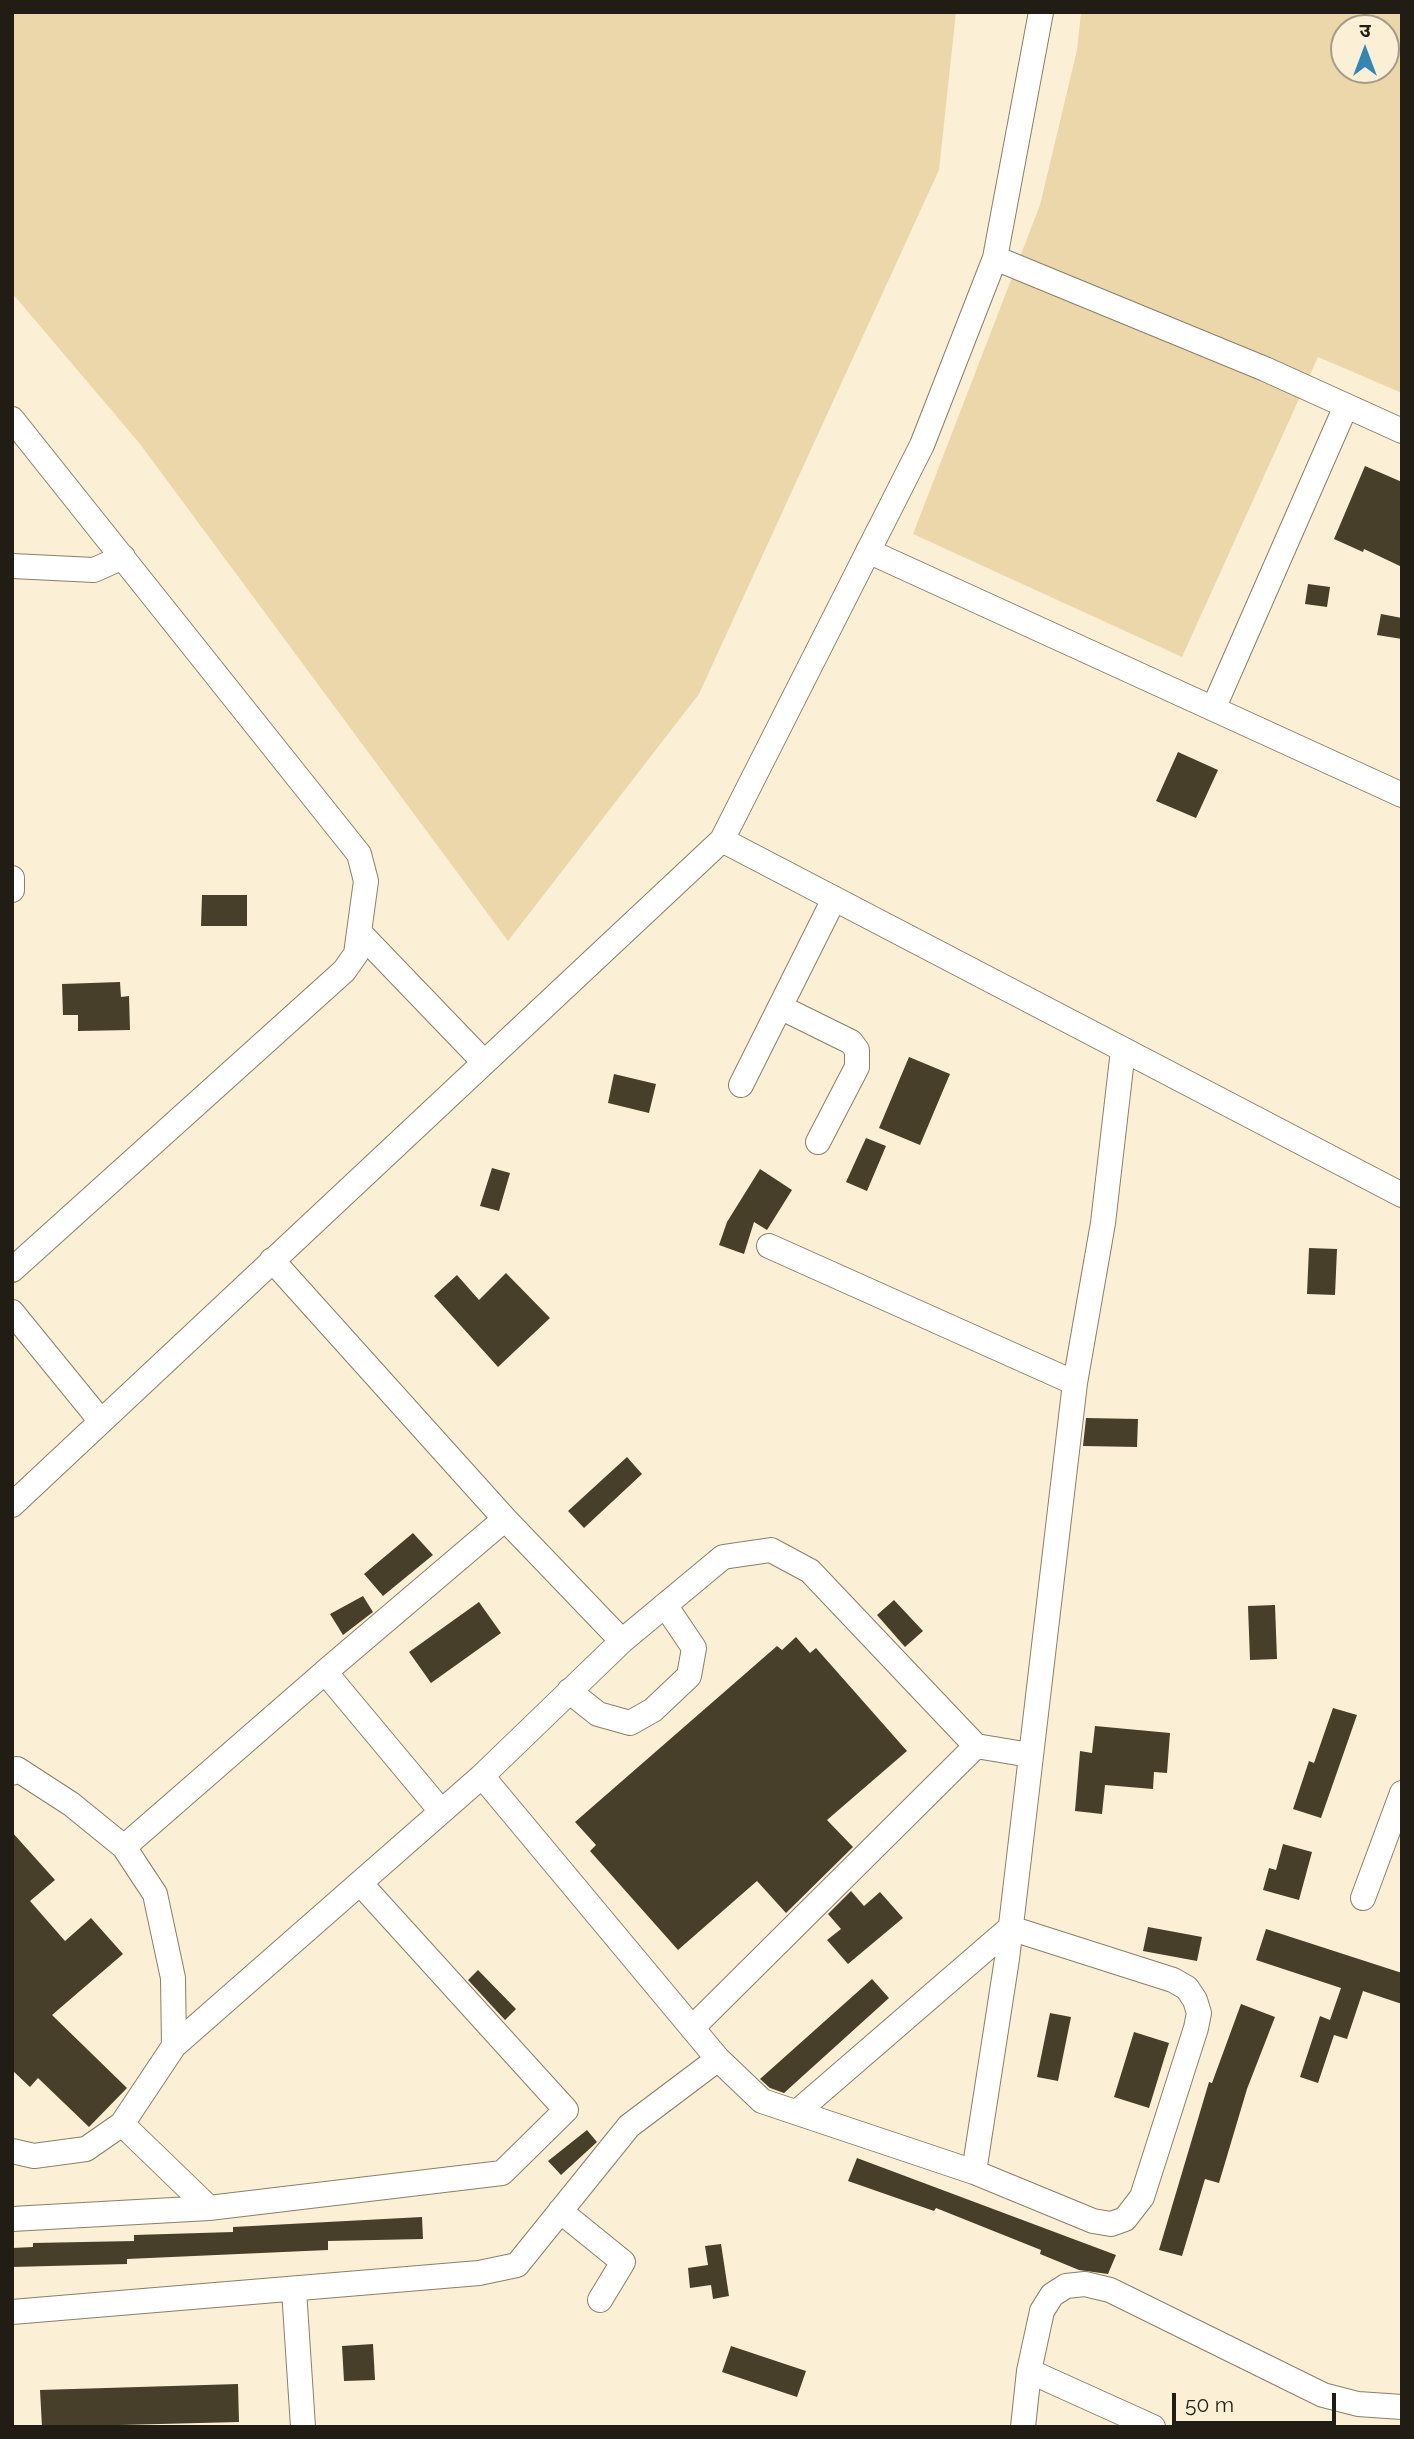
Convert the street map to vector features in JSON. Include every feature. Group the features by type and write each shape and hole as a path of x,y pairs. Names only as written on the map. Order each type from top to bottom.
{"street":[{"path":"12,1505 722,840 922,445 995,258 1041,12"},
{"path":"995,258 1265,369 1402,431"},
{"path":"1214,707 1346,405"},
{"path":"12,419 359,854 366,881 356,954 344,971 12,1270"},
{"path":"868,551 1402,795"},
{"path":"12,566 94,570 122,557"},
{"path":"722,840 1402,1195"},
{"path":"12,878 12,890"},
{"path":"741,1084 834,899"},
{"path":"360,933 484,1062"},
{"path":"779,1007 851,1042 857,1050 857,1067 818,1142"},
{"path":"974,2172 1010,1928 1075,1383 1103,1223 1124,1050"},
{"path":"769,1246 1075,1383"},
{"path":"272,1260 505,1520 622,1641"},
{"path":"12,1312 100,1420"},
{"path":"124,1847 505,1520"},
{"path":"12,2151 34,2156 86,2149 122,2124 174,2046 482,1776 622,1641 723,1557 771,1550 810,1571 976,1746 1030,1755"},
{"path":"569,1691 598,1714 630,1723 653,1710 689,1676 694,1648 665,1605"},
{"path":"325,1672 441,1811"},
{"path":"692,2028 976,1746"},
{"path":"12,1773 17,1769 71,1804 124,1847 155,1894 173,1978 174,2046"},
{"path":"482,1776 718,2059 762,2101 974,2172 1093,2221 1111,2224 1125,2219 1142,2197 1199,2013 1188,1988 1173,1980 1010,1928"},
{"path":"1363,1898 1402,1793"},
{"path":"12,2219 209,2208 502,2173 566,2110 360,1883"},
{"path":"797,2112 1010,1928"},
{"path":"12,2312 480,2273 517,2265 629,2126 718,2059"},
{"path":"122,2124 209,2208"},
{"path":"560,2211 623,2262 600,2300"},
{"path":"1023,2427 1029,2371 1042,2311 1052,2295 1066,2286 1085,2284 1110,2290 1323,2395 1358,2404 1402,2407"},
{"path":"294,2290 303,2427"},
{"path":"1029,2371 1153,2427"}],"shaded area":[{"path":"12,12 956,12 939,170 699,694 508,941 140,444 12,293"},
{"path":"1081,12 1402,12 1402,393 1318,357 1182,657 913,534 1040,205 1077,50"}],"building":[{"path":"1365,466 1402,482 1402,567 1364,549 1363,552 1334,539"},
{"path":"1308,584 1330,587 1327,607 1305,604"},
{"path":"1381,614 1402,618 1402,639 1377,635"},
{"path":"1178,752 1218,770 1196,818 1156,801"},
{"path":"202,895 247,895 247,926 201,926"},
{"path":"120,982 121,997 129,996 130,1030 78,1031 78,1015 63,1015 62,984"},
{"path":"909,1057 950,1074 920,1145 879,1128"},
{"path":"614,1074 656,1084 649,1113 608,1103"},
{"path":"866,1138 886,1146 867,1191 846,1182"},
{"path":"492,1168 510,1173 499,1211 480,1206"},
{"path":"760,1169 792,1190 767,1230 754,1222 744,1254 719,1245 727,1222"},
{"path":"1309,1248 1337,1249 1335,1295 1307,1294"},
{"path":"506,1273 550,1318 498,1367 434,1296 457,1275 479,1300"},
{"path":"1086,1418 1138,1419 1137,1447 1083,1446"},
{"path":"627,1457 642,1474 584,1528 568,1511"},
{"path":"413,1533 433,1555 383,1596 364,1574"},
{"path":"363,1596 373,1612 343,1635 330,1614"},
{"path":"894,1600 923,1631 905,1647 877,1615"},
{"path":"479,1602 501,1633 431,1683 409,1652"},
{"path":"1275,1605 1277,1659 1250,1660 1248,1606"},
{"path":"796,1637 810,1653 816,1648 907,1751 827,1820 853,1847 786,1913 757,1881 678,1950 590,1851 596,1845 575,1822 777,1646 782,1650"},
{"path":"1333,1708 1357,1715 1321,1818 1293,1809 1309,1761 1314,1763"},
{"path":"1095,1726 1170,1733 1167,1773 1154,1772 1153,1789 1105,1785 1102,1814 1075,1811 1080,1751 1092,1753"},
{"path":"12,1832 55,1880 30,1901 65,1941 91,1918 123,1954 52,2015 127,2088 89,2127 38,2078 30,2087 12,2070"},
{"path":"1283,1844 1312,1852 1299,1900 1263,1890 1269,1868 1276,1870"},
{"path":"851,1891 864,1906 880,1892 903,1918 848,1964 827,1940 841,1929 828,1914"},
{"path":"1148,1927 1202,1937 1197,1961 1143,1951"},
{"path":"1266,1929 1402,1973 1402,2004 1363,1991 1347,2039 1334,2035 1318,2083 1300,2077 1320,2016 1330,2020 1341,1988 1256,1960"},
{"path":"478,1970 516,2009 505,2020 468,1980"},
{"path":"872,1979 889,1998 784,2093 770,2088 760,2079"},
{"path":"1241,2004 1275,2017 1247,2089 1219,2183 1205,2179 1182,2256 1159,2250 1209,2082 1212,2083"},
{"path":"1050,2013 1071,2017 1058,2081 1037,2077"},
{"path":"1134,2032 1169,2043 1149,2108 1114,2097"},
{"path":"587,2130 597,2142 561,2175 548,2161"},
{"path":"857,2158 1116,2255 1108,2274 1079,2270 1040,2254 1041,2250 936,2208 934,2211 848,2181"},
{"path":"422,2217 423,2239 328,2241 328,2250 127,2259 127,2264 12,2267 12,2248 33,2247 33,2243 134,2241 134,2235 233,2232 233,2227"},
{"path":"721,2244 729,2296 713,2299 711,2285 690,2288 688,2268 708,2265 705,2246"},
{"path":"373,2344 375,2380 344,2381 342,2346"},
{"path":"731,2346 806,2371 797,2397 722,2372"},
{"path":"238,2384 239,2422 42,2427 40,2390"}]}
